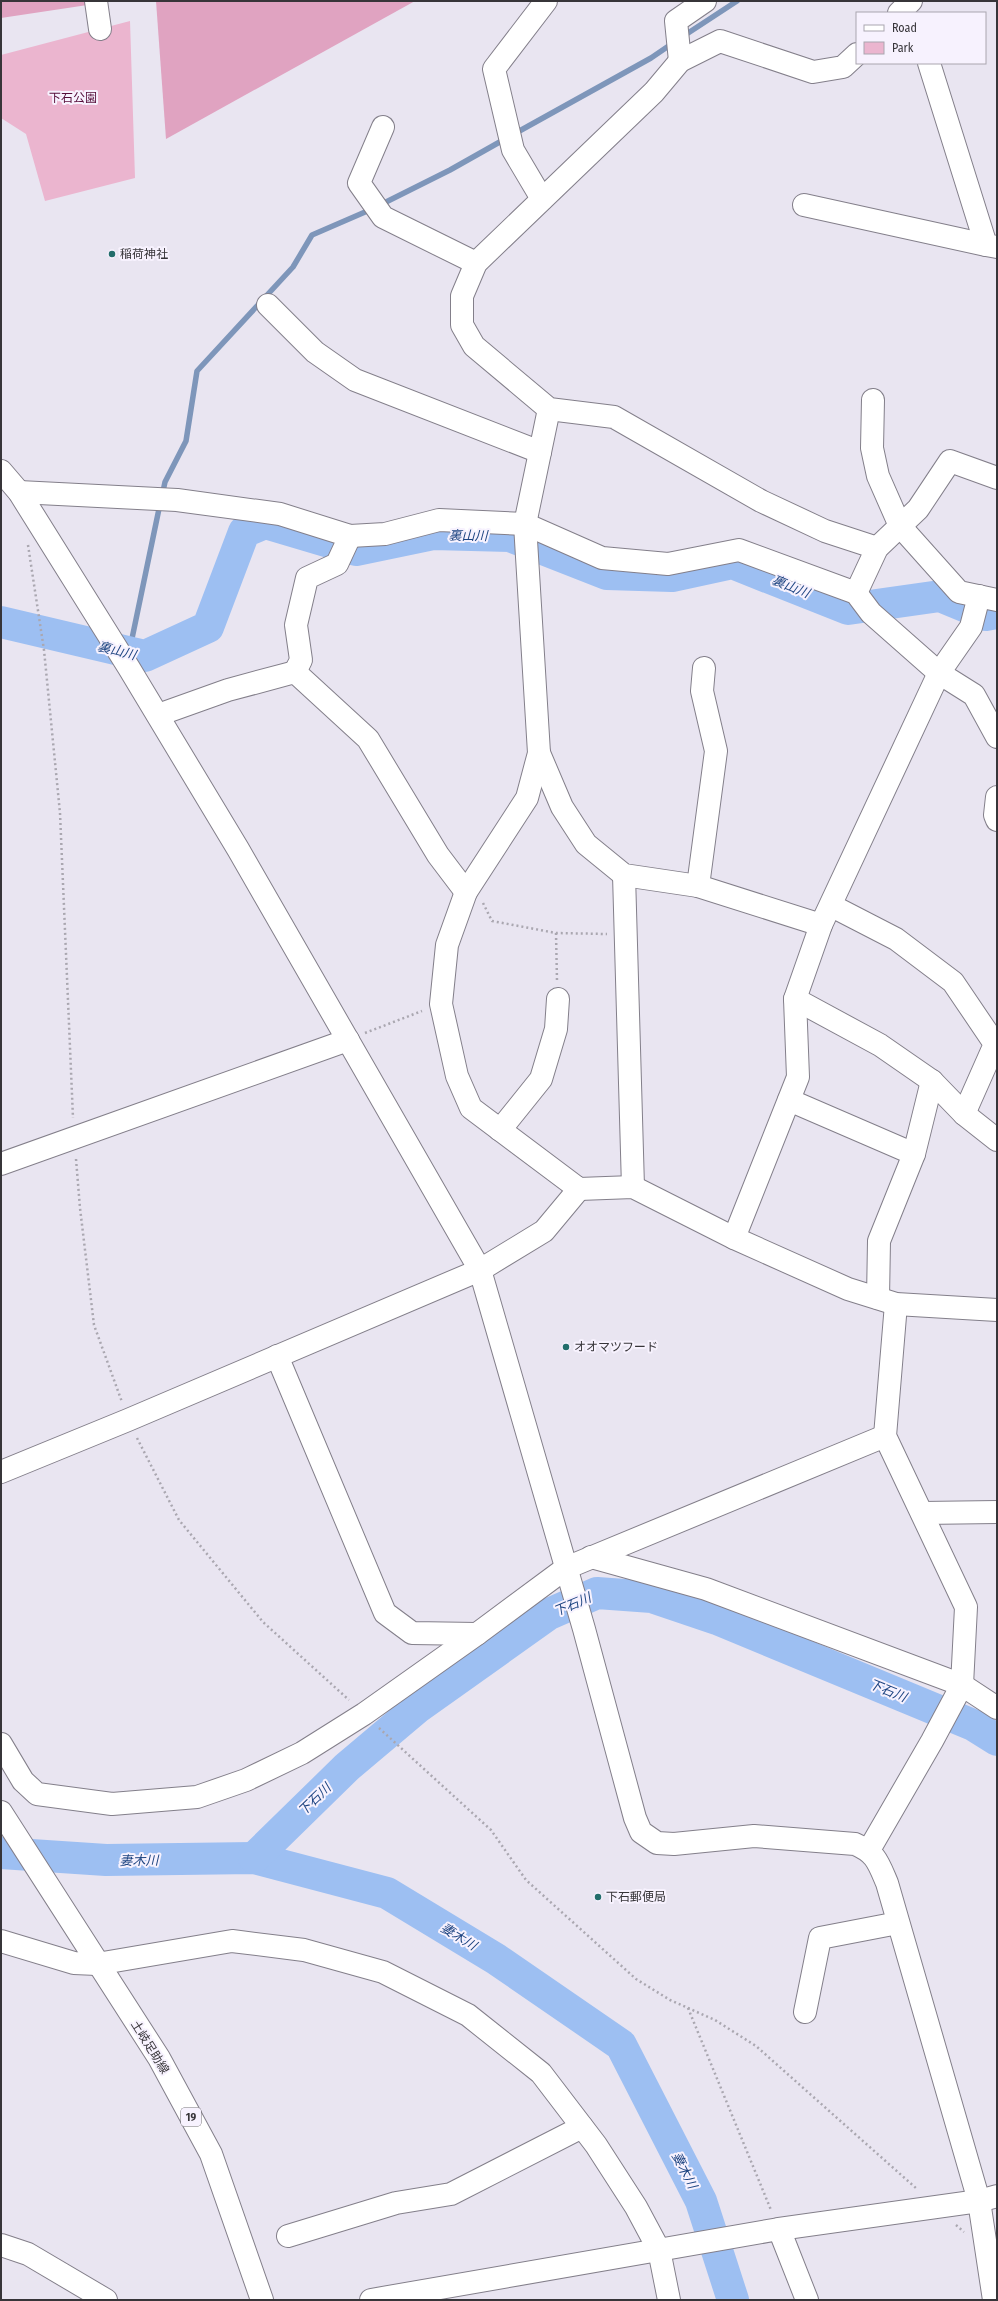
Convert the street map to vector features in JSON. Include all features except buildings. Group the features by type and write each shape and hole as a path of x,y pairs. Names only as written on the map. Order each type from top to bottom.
{"street":[{"path":"96,1 100,29"},
{"path":"542,199 513,150 494,69 546,1"},
{"path":"680,61 676,21 704,1"},
{"path":"856,55 843,67 813,72 720,42 680,61 654,92 476,263 462,296 462,325 474,346 549,409 614,417 761,501 825,531 876,548"},
{"path":"929,64 992,246"},
{"path":"383,127 359,183 383,217 476,263"},
{"path":"804,205 992,246"},
{"path":"268,305 315,352 356,380 540,452"},
{"path":"734,1238 798,1077 795,998 821,925 832,906 939,673 971,627 988,598 959,592 900,526 878,476 872,448 873,400"},
{"path":"549,409 525,524 539,753 527,798 466,892 447,945 441,1004 457,1076 471,1108 579,1189 633,1187 734,1238 848,1289 887,1301 997,1310"},
{"path":"856,593 876,548 918,509 950,461 997,478"},
{"path":"1,471 19,492 158,715 238,849 480,1270 584,1629 635,1818 641,1832 658,1843 674,1844 754,1836 855,1844 869,1850 878,1861 887,1883 898,1923 988,2198 994,2300"},
{"path":"19,492 185,501 280,514 350,536 385,534 439,520 525,524 602,558 668,564 739,550 856,593 871,613 939,673 974,695 997,737"},
{"path":"158,715 228,690 295,672 301,660 296,625 307,578 337,564 350,536"},
{"path":"698,886 716,751 702,691 704,668"},
{"path":"295,672 368,739 438,854 466,892"},
{"path":"539,753 562,807 586,844 624,875 698,886 821,925"},
{"path":"997,797 995,815 997,820"},
{"path":"624,875 633,1187"},
{"path":"832,906 896,939 953,982 995,1044 964,1114"},
{"path":"795,998 880,1045 932,1081 964,1114 997,1140"},
{"path":"500,1130 541,1079 556,1029 558,999"},
{"path":"1,1164 348,1040"},
{"path":"869,1850 932,1741 962,1685 966,1607 885,1436 887,1301 879,1241 914,1154 932,1081"},
{"path":"789,1100 914,1154"},
{"path":"1,1472 128,1420 480,1270 544,1231 579,1189"},
{"path":"277,1356 385,1613 412,1633 477,1634"},
{"path":"1,1744 23,1781 37,1794 112,1804 189,1798 225,1788 260,1774 302,1753 364,1714 477,1634 566,1568 885,1436"},
{"path":"922,1513 997,1512"},
{"path":"591,1557 706,1589 962,1685 997,1708"},
{"name":"土岐足助線","path":"1,1812 92,1957 159,2058 211,2154 262,2300"},
{"path":"806,2012 820,1938 898,1923"},
{"path":"1,1941 74,1963 92,1957 232,1941 304,1950 383,1972 468,2015 541,2073 582,2127 636,2207 659,2250 669,2300"},
{"path":"288,2236 396,2203 451,2194 582,2127"},
{"path":"371,2300 779,2229 988,2198"},
{"path":"779,2229 806,2300"},
{"path":"1,2245 28,2254 106,2300"}],"path":[{"path":"27,539 44,650 60,813 75,1138 80,1208 94,1325 128,1420 179,1520 263,1622 491,1830 526,1880 636,1979 670,2000 715,2020 756,2046 936,2206"},
{"path":"466,892 483,902 492,921 556,933 608,934"},
{"path":"556,933 558,999"},
{"path":"348,1040 441,1004"},
{"path":"688,2008 779,2229"}],"green space":[{"name":"下石公園","path":"130,21 135,178 45,201 26,134 1,118 1,55"}],"shaded area":[{"path":"1,1 114,1 1,18"},
{"path":"156,1 415,1 166,139"}],"waterway":[{"path":"682,37 737,1"},
{"path":"514,134 651,58 673,43"},
{"path":"380,205 450,170 505,139"},
{"path":"162,496 165,482 186,441 197,371 293,267 312,235 372,209"},
{"path":"129,653 160,504"},
{"name":"裏山川","path":"1,622 145,656 208,627 244,532 265,523 356,550 433,534 510,536 607,574 672,576 732,563 848,609 940,596 986,615 997,613"},
{"name":"下石川","path":"254,1858 347,1767 417,1708 549,1614 597,1593 652,1597 717,1619 973,1725 997,1740"},
{"name":"妻木川","path":"1,1853 106,1860 254,1858 387,1893 496,1959 621,2045 701,2201 733,2300"}],"place":[{"name":"稲荷神社","path":"112,254"},
{"name":"オオマツフード","path":"566,1347"},
{"name":"下石郵便局","path":"598,1897"}]}
